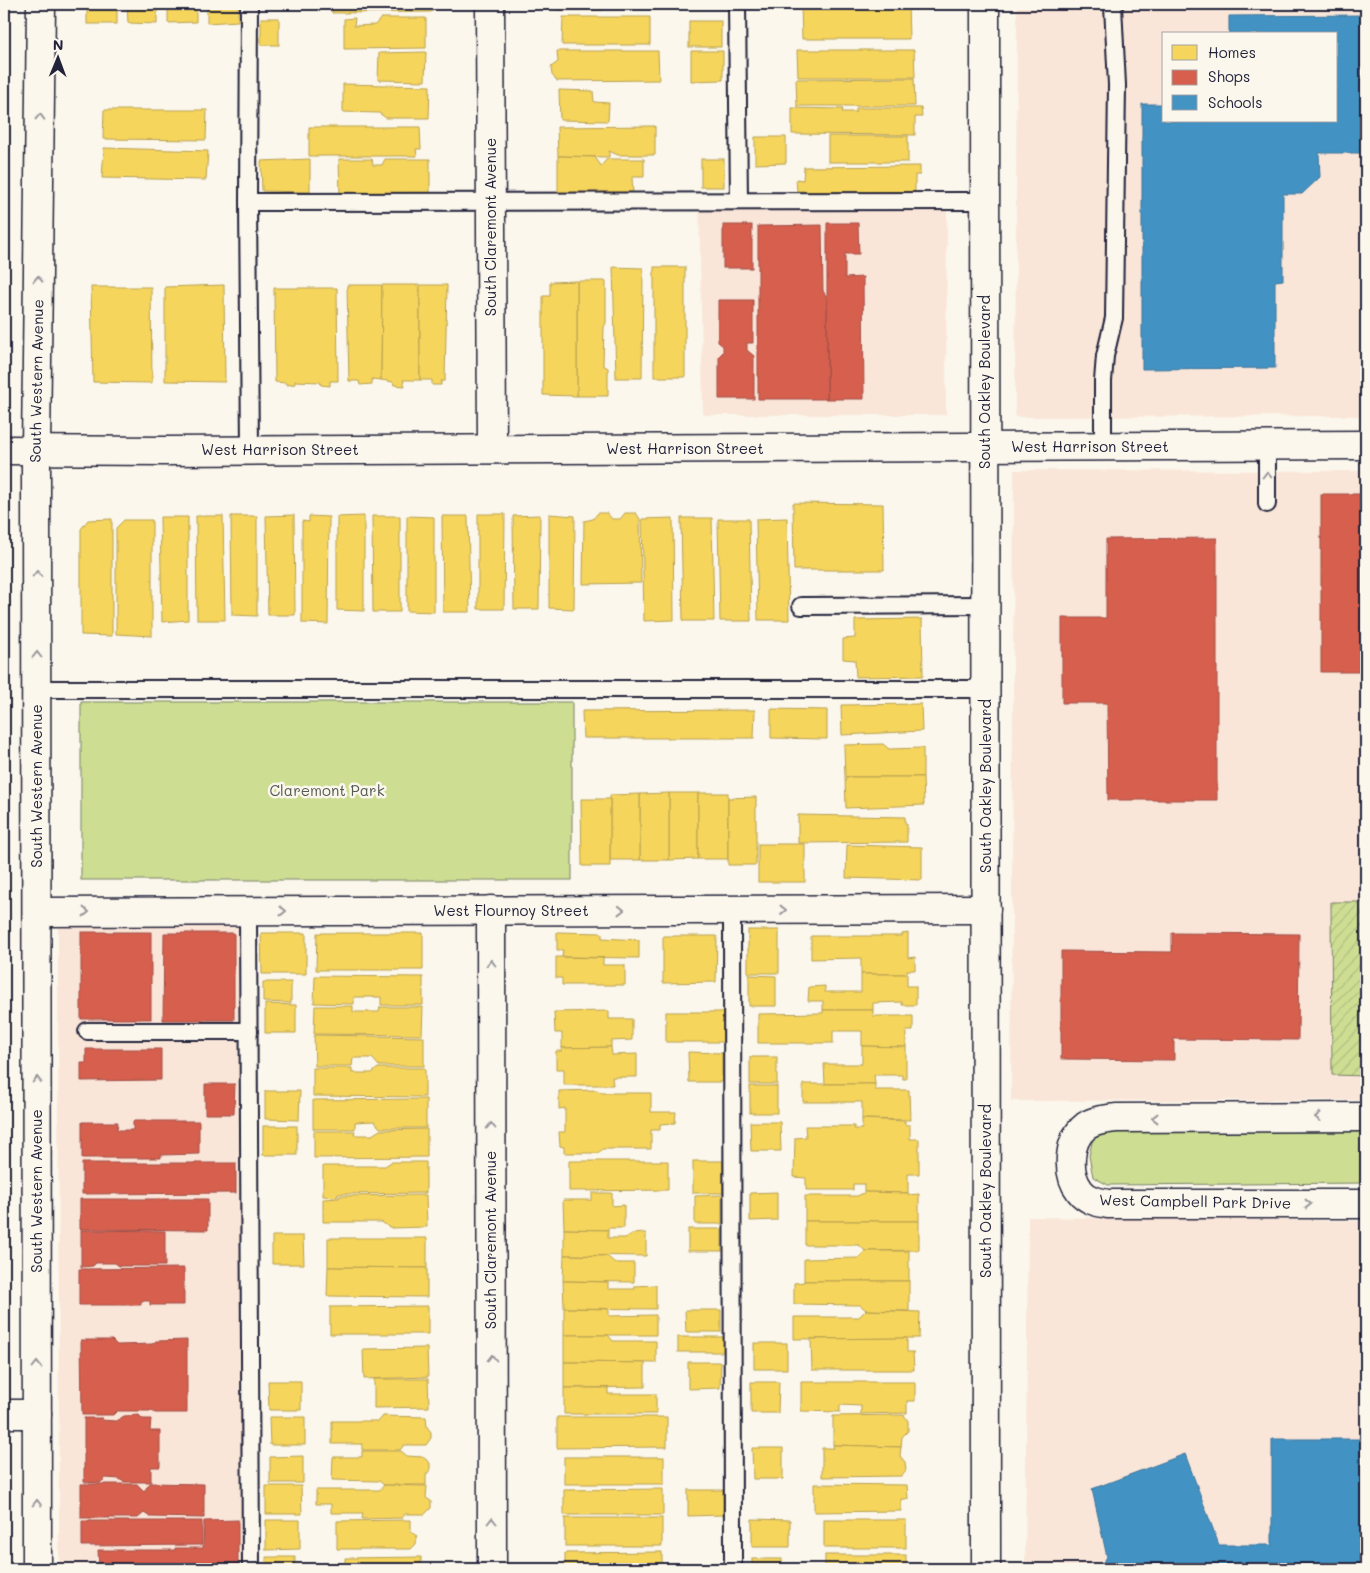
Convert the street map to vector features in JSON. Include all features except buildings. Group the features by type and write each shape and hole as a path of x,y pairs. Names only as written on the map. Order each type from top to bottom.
{"street":[{"name":"South Western Avenue","path":"38,1569 36,450 41,4"},
{"name":"South Claremont Avenue","path":"490,4 492,449"},
{"name":"South Oakley Boulevard","path":"985,4 986,1569"},
{"name":"West Harrison Street","path":"4,450 1366,445"},
{"name":"South Claremont Avenue","path":"491,910 492,1569"},
{"name":"West Flournoy Street","path":"37,912 986,910"},
{"name":"West Campbell Park Drive","path":"1366,1117 1100,1120 1086,1126 1076,1138 1070,1164 1073,1176 1080,1190 1091,1200 1108,1204 1366,1204"},
{"path":"4,1414 37,1414"}],"lane":[{"path":"249,4 250,450"},
{"path":"737,4 739,201"},
{"path":"1103,447 1105,356 1114,318 1117,85 1113,6 1115,4"},
{"path":"248,202 985,201"},
{"path":"1267,446 1267,504"},
{"path":"801,606 986,605"},
{"path":"37,689 986,689"},
{"path":"732,910 733,1569"},
{"path":"248,912 251,1569"},
{"path":"87,1031 249,1031"}],"shaded area":[{"path":"1017,4 1366,4 1366,416 1015,417"},
{"path":"699,201 947,201 946,415 703,415"},
{"path":"1014,470 1366,471 1366,1100 1011,1101"},
{"path":"58,921 248,923 251,1569 59,1569"},
{"path":"1028,1217 1366,1221 1366,1569 1025,1569"}],"green space":[{"name":"Claremont Park","path":"81,702 572,702 572,880 81,880"},
{"path":"1331,902 1366,902 1366,1076 1332,1075"},
{"path":"1366,1126 1366,1183 1108,1185 1093,1177 1089,1156 1093,1138 1109,1127"}]}
